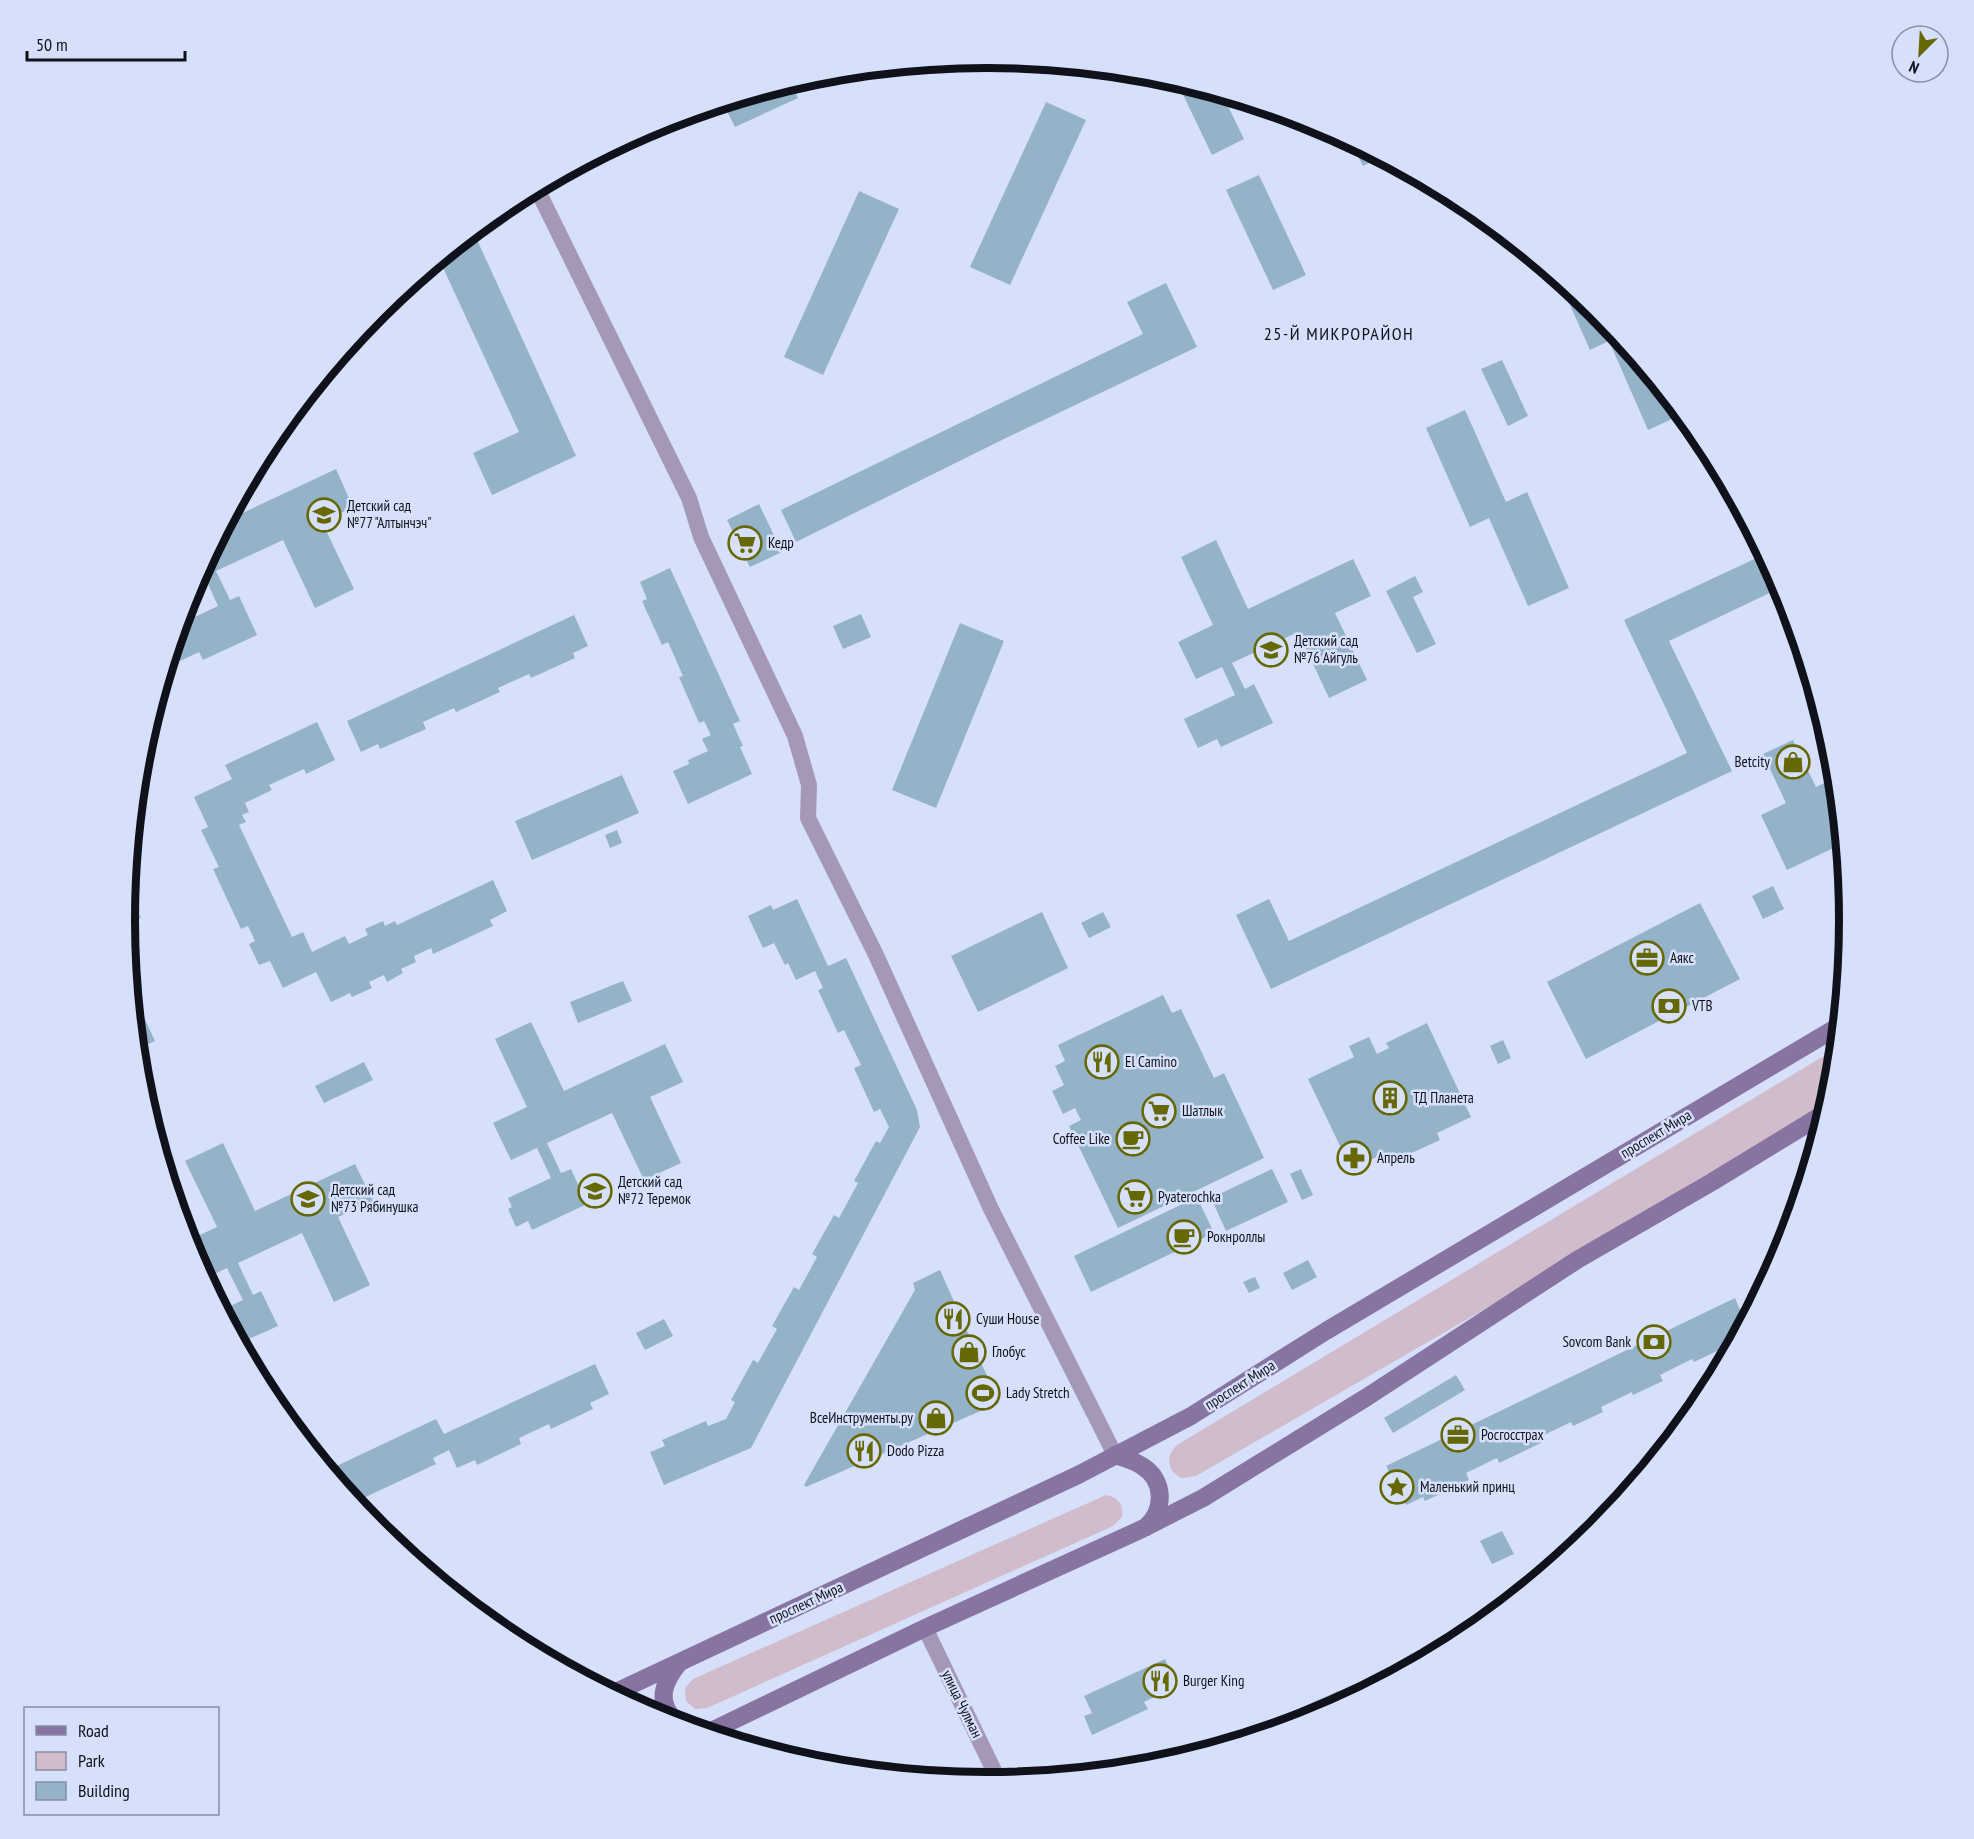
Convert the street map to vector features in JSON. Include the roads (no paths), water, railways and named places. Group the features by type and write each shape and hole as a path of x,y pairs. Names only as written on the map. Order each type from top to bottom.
{"main road":[{"name":"проспект Мира","path":"622,1689 1078,1475 1191,1416 1326,1331 1832,1030"},
{"path":"718,1728 925,1628 1142,1529 1203,1498 1367,1397 1577,1260 1815,1119"},
{"path":"1115,1455 1142,1466 1152,1475 1159,1488 1159,1508 1152,1520 1142,1529"},
{"path":"667,1709 663,1696 666,1682 679,1663"}],"street":[{"path":"540,195 689,498 701,537 795,736 809,784 808,818 876,955 991,1209 1115,1455"},
{"name":"улица Чулман","path":"925,1628 995,1772"}],"place":[{"name":"Детский сад №77 \"Алтынчэч\"","path":"324,515"},
{"name":"Кедр","path":"745,543"},
{"name":"Детский сад №76 Айгуль","path":"1271,650"},
{"name":"Betcity","path":"1793,762"},
{"name":"Аякс","path":"1647,958"},
{"name":"VTB","path":"1669,1006"},
{"name":"El Camino","path":"1102,1062"},
{"name":"ТД Планета","path":"1390,1098"},
{"name":"Шатлык","path":"1159,1111"},
{"name":"Coffee Like","path":"1133,1139"},
{"name":"Апрель","path":"1354,1158"},
{"name":"Детский сад №72 Теремок","path":"595,1191"},
{"name":"Pyaterochka","path":"1135,1197"},
{"name":"Детский сад №73 Рябинушка","path":"308,1199"},
{"name":"Рокнроллы","path":"1184,1237"},
{"name":"Суши House","path":"953,1319"},
{"name":"Sovcom Bank","path":"1654,1342"},
{"name":"Глобус","path":"969,1352"},
{"name":"Lady Stretch","path":"983,1393"},
{"name":"ВсеИнструменты.ру","path":"936,1418"},
{"name":"Росгосстрах","path":"1458,1435"},
{"name":"Dodo Pizza","path":"864,1451"},
{"name":"Маленький принц","path":"1397,1487"},
{"name":"Burger King","path":"1160,1681"}],"district":[{"name":"25-Й МИКРОРАЙОН","path":"1339,334"}]}
